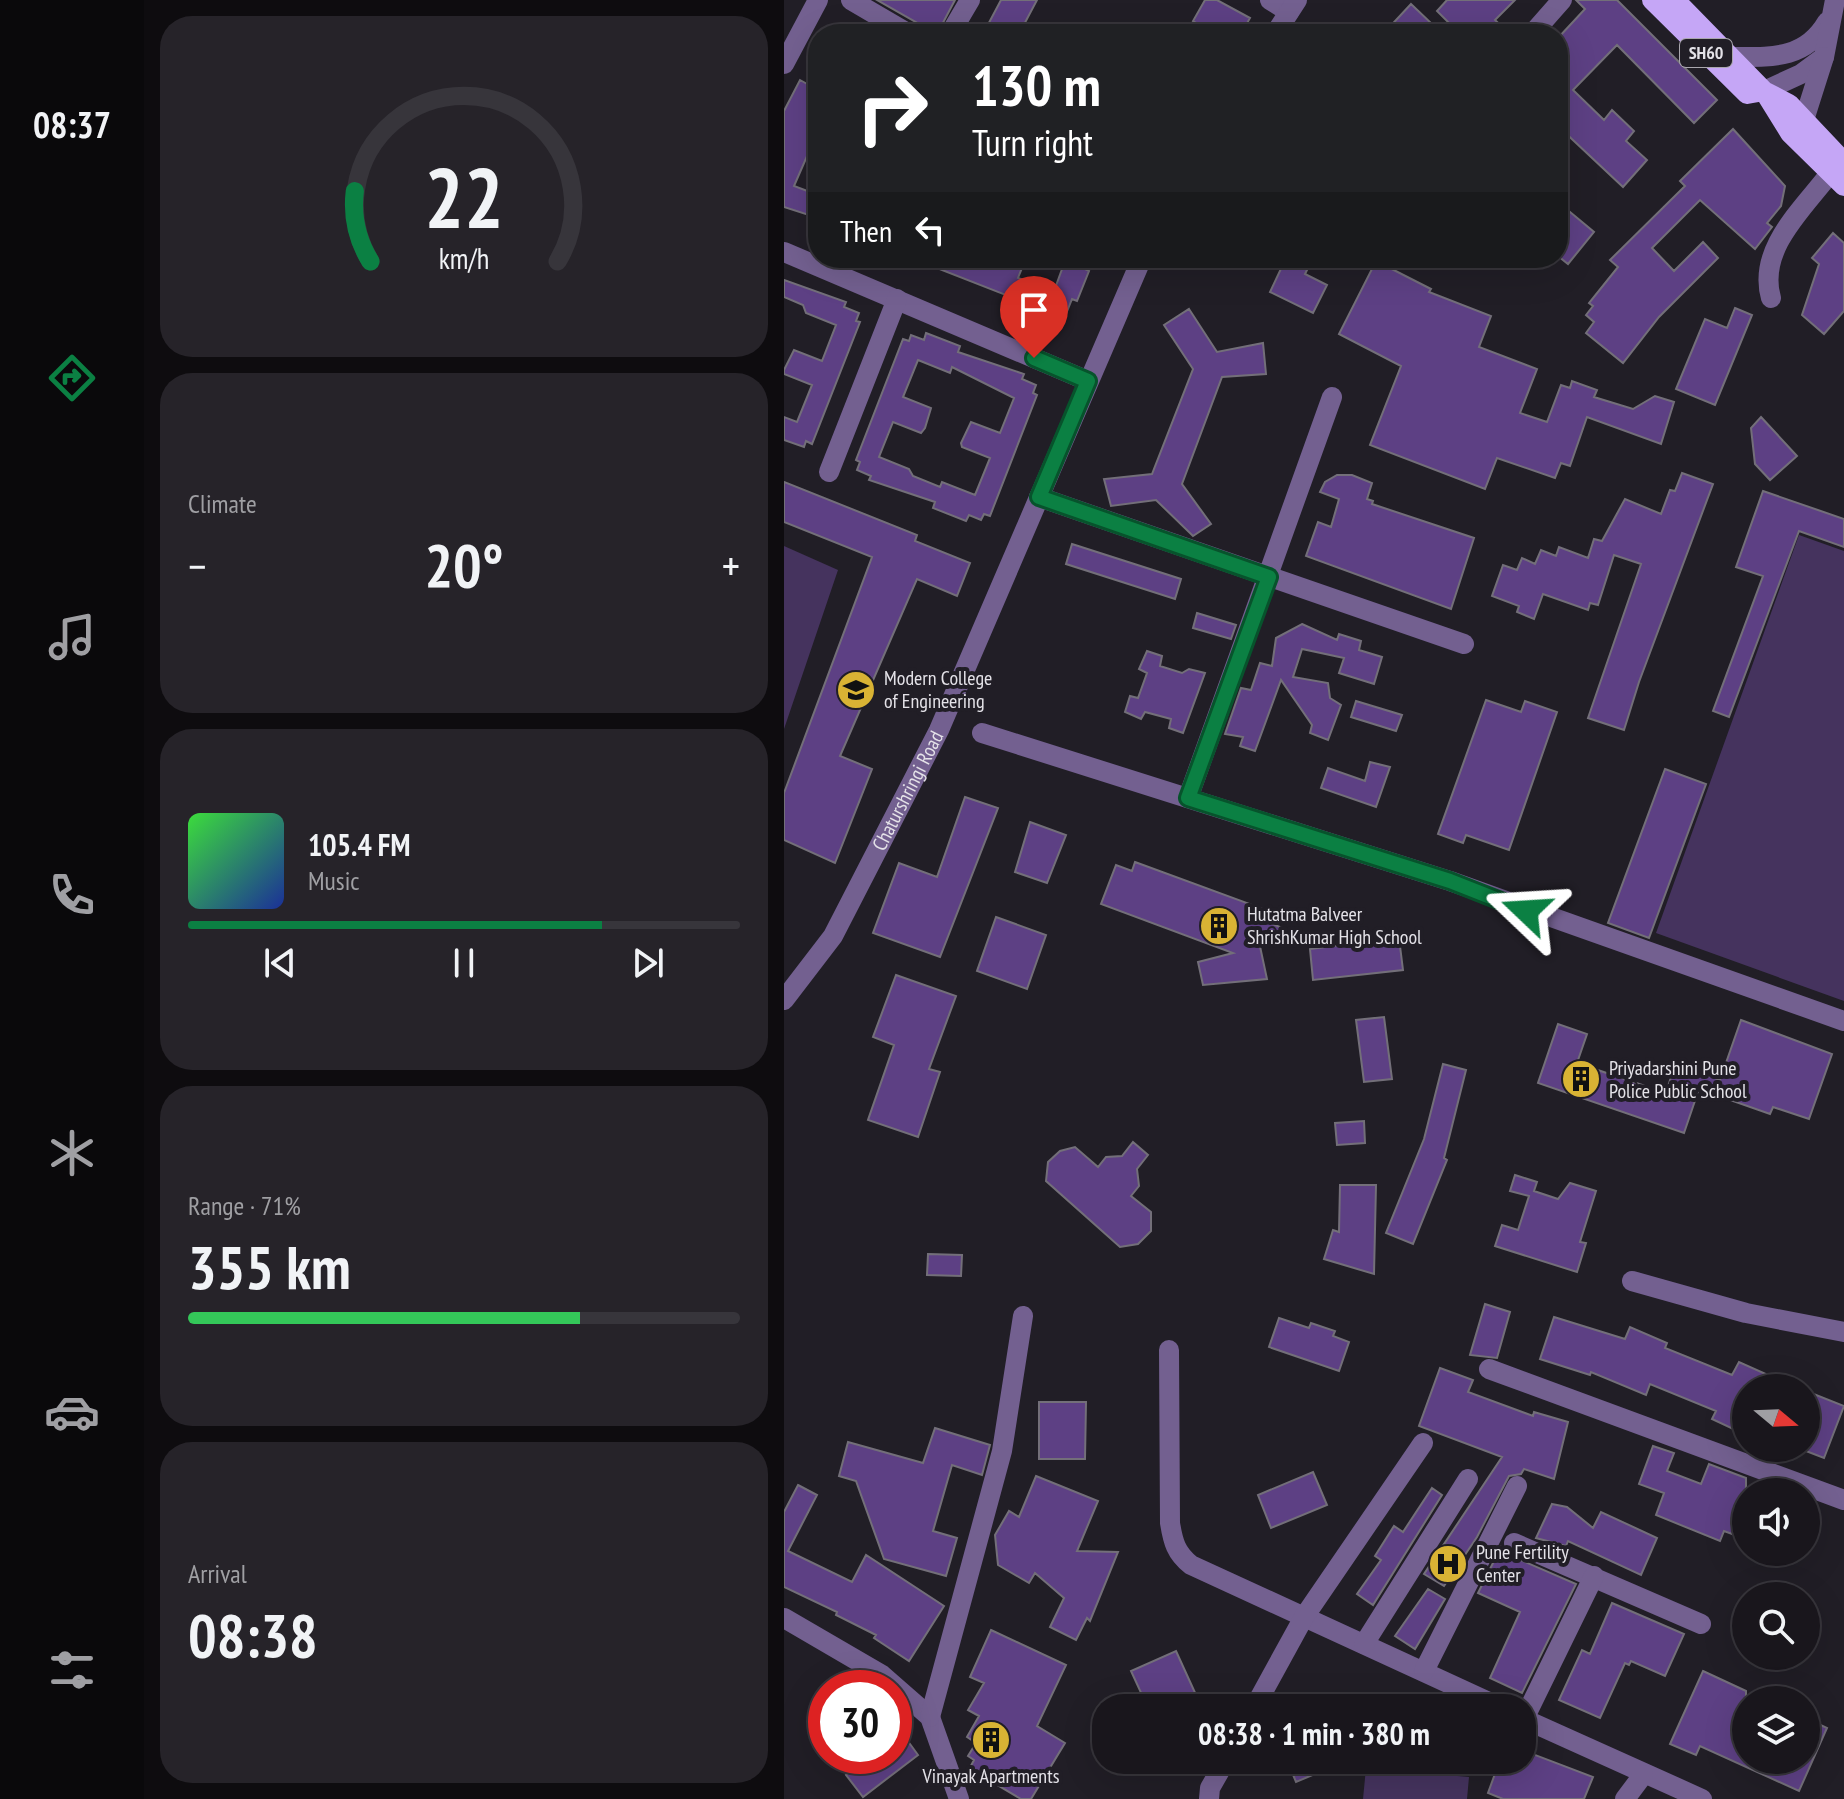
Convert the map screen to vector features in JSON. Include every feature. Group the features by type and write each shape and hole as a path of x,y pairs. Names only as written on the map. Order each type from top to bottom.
{"main road":[{"name":"SH60","path":"1652,0 1747,94 1764,91"},
{"name":"SH60","path":"1675,0 1840,174"}],"street":[{"path":"784,64 818,0"},
{"path":"851,0 892,24"},
{"path":"956,24 970,0"},
{"path":"1270,0 1293,6 1281,24"},
{"path":"1541,24 1562,0"},
{"path":"1730,57 1796,52 1819,36 1832,9"},
{"path":"1797,126 1824,57 1832,9"},
{"path":"1764,91 1801,74 1824,57"},
{"path":"1771,298 1765,276 1775,245 1840,174"},
{"path":"784,252 808,262"},
{"path":"822,268 1088,381"},
{"name":"Chaturshringi Road","path":"784,1000 833,936 939,730 1138,268"},
{"path":"829,472 897,299"},
{"path":"1188,798 1332,397"},
{"path":"1039,497 1464,644"},
{"path":"982,733 1450,881 1844,1021"},
{"path":"1632,1281 1746,1313 1844,1332"},
{"path":"930,1717 1002,1451 1023,1316"},
{"path":"1169,1350 1173,1543 1180,1556 1191,1565 1472,1694"},
{"path":"1489,1369 1844,1500"},
{"path":"1262,1694 1304,1617 1423,1443"},
{"path":"1364,1644 1468,1479"},
{"path":"1424,1671 1517,1486"},
{"path":"1514,1543 1701,1624"},
{"path":"1535,1694 1594,1576"},
{"path":"784,1618 882,1675 930,1717 959,1799"},
{"path":"1536,1724 1702,1799"},
{"path":"1209,1799 1210,1788 1218,1774"},
{"path":"1625,1799 1643,1775"}],"shaded area":[{"path":"1799,535 1844,551 1844,1001 1656,933"},
{"path":"784,546 838,570 784,729"},
{"path":"1365,1774 1469,1777 1467,1799 1363,1799"}],"building":[{"path":"877,0 955,0 942,24 919,24"},
{"path":"1001,0 1037,0 1024,24 988,24"},
{"path":"1205,0 1217,0 1250,18 1247,24 1198,24 1193,21"},
{"path":"1447,0 1515,0 1495,20 1499,24 1450,24 1437,11"},
{"path":"1576,0 1617,0 1717,100 1694,123 1617,45 1573,90 1604,120 1612,110 1634,131 1626,141 1647,160 1623,187 1568,135 1568,27 1585,9"},
{"path":"1411,4 1432,24 1392,24"},
{"path":"800,80 808,84 808,154 794,186 808,191 808,215 784,207 784,111"},
{"path":"1733,129 1785,186 1781,206 1767,223 1772,227 1755,249 1700,200 1652,248 1674,271 1703,242 1718,258 1659,317 1623,363 1586,333 1594,322 1586,315 1593,306 1589,303 1618,267 1610,260 1685,186 1680,181"},
{"path":"1568,210 1594,232 1568,264"},
{"path":"1833,233 1844,243 1844,311 1824,334 1802,315 1819,264 1812,258"},
{"path":"937,268 1022,268 1018,278 1054,291 1062,268 1085,268 1089,271 1077,301 1072,299 1066,314 1058,311 1057,315"},
{"path":"1281,268 1308,268 1305,274 1327,285 1313,313 1270,292"},
{"path":"1372,268 1390,268 1431,289 1429,292 1491,316 1479,347 1537,369 1520,413 1547,422 1561,385 1570,388 1572,381 1597,390 1594,397 1633,409 1655,396 1674,402 1661,444 1587,417 1570,466 1561,463 1555,478 1497,458 1485,489 1370,445 1401,366 1339,334"},
{"path":"784,280 846,302 844,307 859,313 856,321 860,322 812,444 806,441 804,447 784,440 784,417 797,422 812,385 784,374 784,370 794,350 822,361 836,325 806,313 803,305 784,297"},
{"path":"1735,308 1752,315 1715,405 1676,389 1705,319 1727,328"},
{"path":"1189,309 1217,352 1263,343 1266,374 1222,377 1182,484 1211,524 1193,536 1156,500 1111,506 1104,479 1152,474 1193,369 1164,325"},
{"path":"926,333 960,346 958,352 1024,374 1022,379 1036,385 1033,393 1037,395 990,516 984,514 981,520 969,515 966,521 933,508 935,502 869,480 871,476 857,470 860,462 856,460 903,339 909,341 911,335 924,340","holes":["918,360 950,373 952,367 1014,398 1000,433 971,422 961,443 962,447 990,458 975,495 942,482 940,487 913,476 909,469 879,457 893,422 921,433 925,428 931,408 903,397"]},
{"path":"1761,417 1797,456 1770,480 1755,464 1751,428"},
{"path":"1682,473 1713,484 1624,730 1588,718 1641,564 1614,555 1598,605 1590,603 1588,610 1543,594 1534,619 1517,612 1519,606 1492,596 1503,565 1517,570 1522,558 1535,564 1541,550 1556,556 1559,547 1588,558 1594,539 1602,541 1625,499 1661,514 1670,490 1675,491"},
{"path":"1337,475 1352,475 1372,483 1367,499 1373,501 1372,504 1474,538 1451,609 1306,556 1318,522 1331,527 1339,499 1320,492 1325,482"},
{"path":"784,482 917,535 915,541 970,563 957,596 917,579 840,756 872,769 835,863 784,840 784,793 872,557 784,522"},
{"path":"1763,491 1844,519 1844,547 1799,531 1729,717 1713,711 1763,576 1736,567"},
{"path":"1072,544 1181,579 1175,599 1066,564"},
{"path":"1197,613 1236,625 1231,639 1193,628"},
{"path":"1302,624 1337,640 1339,634 1361,641 1359,650 1382,657 1374,684 1339,673 1344,658 1302,649 1293,677 1328,683 1330,698 1341,705 1328,740 1310,733 1312,725 1281,680 1255,751 1240,746 1243,737 1225,734 1241,688 1251,690 1260,663 1272,666 1276,638"},
{"path":"1147,651 1162,656 1160,666 1182,673 1189,669 1205,673 1183,733 1169,728 1171,719 1145,712 1141,719 1125,712 1130,696 1138,698 1147,673 1139,669"},
{"path":"1486,700 1521,712 1525,701 1557,712 1509,850 1466,835 1463,843 1438,834"},
{"path":"1356,701 1402,715 1396,731 1351,717"},
{"path":"1370,762 1390,767 1376,807 1321,788 1328,768 1365,781"},
{"path":"1665,769 1706,784 1649,938 1608,923"},
{"path":"965,797 998,808 940,957 873,933 899,863 937,877"},
{"path":"1030,822 1066,835 1047,883 1015,872"},
{"name":"Hutatma Balveer ShrishKumar High School","path":"1135,862 1274,913 1270,923 1285,929 1279,945 1258,937 1267,979 1203,985 1198,962 1233,953 1101,904 1116,865 1132,871"},
{"path":"996,917 1046,935 1027,989 977,971"},
{"path":"1399,938 1403,970 1313,980 1310,949"},
{"path":"896,975 956,996 929,1069 940,1072 918,1137 868,1120 894,1045 873,1037"},
{"path":"1384,1017 1392,1079 1364,1082 1356,1020"},
{"path":"1741,1020 1832,1054 1809,1119 1773,1107 1770,1114 1699,1089 1684,1133 1538,1083 1558,1024 1587,1034 1577,1063 1666,1093 1675,1064 1720,1080"},
{"path":"1443,1064 1466,1070 1444,1158 1447,1160 1413,1244 1386,1233 1424,1139"},
{"path":"1364,1121 1365,1143 1337,1145 1335,1123"},
{"path":"1133,1142 1148,1155 1137,1169 1139,1186 1131,1196 1151,1212 1151,1231 1138,1244 1120,1247 1046,1181 1048,1162 1060,1151 1075,1147 1098,1167 1106,1157 1122,1156"},
{"path":"1515,1175 1537,1182 1534,1191 1558,1199 1570,1183 1596,1191 1580,1242 1586,1243 1577,1272 1495,1246 1502,1225 1518,1230 1529,1196 1510,1191"},
{"path":"1340,1185 1376,1185 1374,1274 1324,1259 1333,1230 1339,1232"},
{"path":"928,1254 962,1255 961,1276 927,1275"},
{"path":"1485,1304 1510,1312 1497,1358 1470,1355"},
{"path":"1554,1317 1625,1339 1630,1327 1667,1343 1665,1348 1732,1375 1732,1428 1712,1419 1716,1411 1650,1384 1646,1395 1591,1372 1590,1375 1540,1359"},
{"path":"1279,1318 1309,1328 1311,1323 1335,1331 1333,1336 1349,1342 1339,1371 1269,1347"},
{"path":"1739,1362 1766,1374 1733,1374"},
{"path":"1440,1368 1473,1380 1468,1392 1533,1416 1534,1412 1568,1422 1554,1479 1524,1469 1521,1474 1509,1476 1477,1537 1444,1586 1424,1574 1502,1457 1419,1426"},
{"path":"1820,1397 1844,1406 1824,1458 1820,1456"},
{"path":"1039,1402 1086,1402 1085,1459 1039,1459"},
{"path":"935,1428 990,1445 982,1475 952,1465 933,1531 957,1538 946,1576 884,1559 856,1481 839,1476 848,1442 923,1463"},
{"path":"1653,1446 1674,1453 1667,1471 1701,1484 1709,1464 1746,1478 1732,1478 1732,1534 1724,1531 1720,1541 1656,1515 1664,1493 1639,1484"},
{"path":"1313,1472 1327,1505 1271,1528 1258,1495"},
{"path":"1036,1476 1098,1501 1077,1551 1118,1552 1090,1621 1087,1618 1076,1640 1050,1627 1064,1598 1035,1573 1029,1583 998,1565 995,1535 1009,1511 1019,1517"},
{"path":"798,1485 817,1495 788,1551 852,1582 866,1555 944,1606 909,1661 874,1638 876,1635 784,1587 784,1512"},
{"path":"1432,1488 1442,1495 1373,1605 1357,1594 1381,1560 1375,1556 1394,1526 1403,1532"},
{"path":"1552,1504 1567,1507 1593,1528 1601,1512 1657,1538 1641,1575 1568,1541 1566,1546 1536,1538"},
{"path":"1501,1547 1509,1555 1576,1584 1522,1693 1490,1678 1520,1612 1478,1593"},
{"path":"1428,1589 1445,1599 1415,1649 1395,1636"},
{"path":"1612,1603 1684,1634 1665,1676 1631,1661 1629,1665 1625,1663 1600,1718 1559,1700 1582,1650 1590,1654"},
{"path":"991,1630 1066,1665 1037,1726 1065,1743 1031,1799 1021,1799 987,1779 985,1783 967,1773 974,1760 968,1756 976,1743 967,1737 979,1716 968,1710 984,1683 970,1677"},
{"path":"1176,1651 1196,1694 1142,1694 1131,1671"},
{"path":"1703,1671 1735,1686 1732,1686 1732,1761 1700,1746 1696,1755 1670,1744"},
{"path":"1820,1725 1827,1728 1820,1744"},
{"path":"1536,1755 1593,1777 1584,1799 1503,1799 1488,1793 1495,1774 1536,1774"},
{"path":"847,1774 893,1774 863,1797"},
{"path":"1293,1774 1315,1774 1296,1782"},
{"path":"1762,1774 1807,1774 1799,1791"}],"place":[{"name":"Modern College of Engineering","path":"856,690"},
{"name":"Hutatma Balveer ShrishKumar High School","path":"1219,926"},
{"name":"Priyadarshini Pune Police Public School","path":"1581,1079"},
{"name":"Pune Fertility Center","path":"1448,1564"},
{"name":"Vinayak Apartments","path":"991,1740"}],"route":[{"path":"1034,358 1088,381 1039,497 1269,577 1188,798 1450,881 1526,911"}]}
